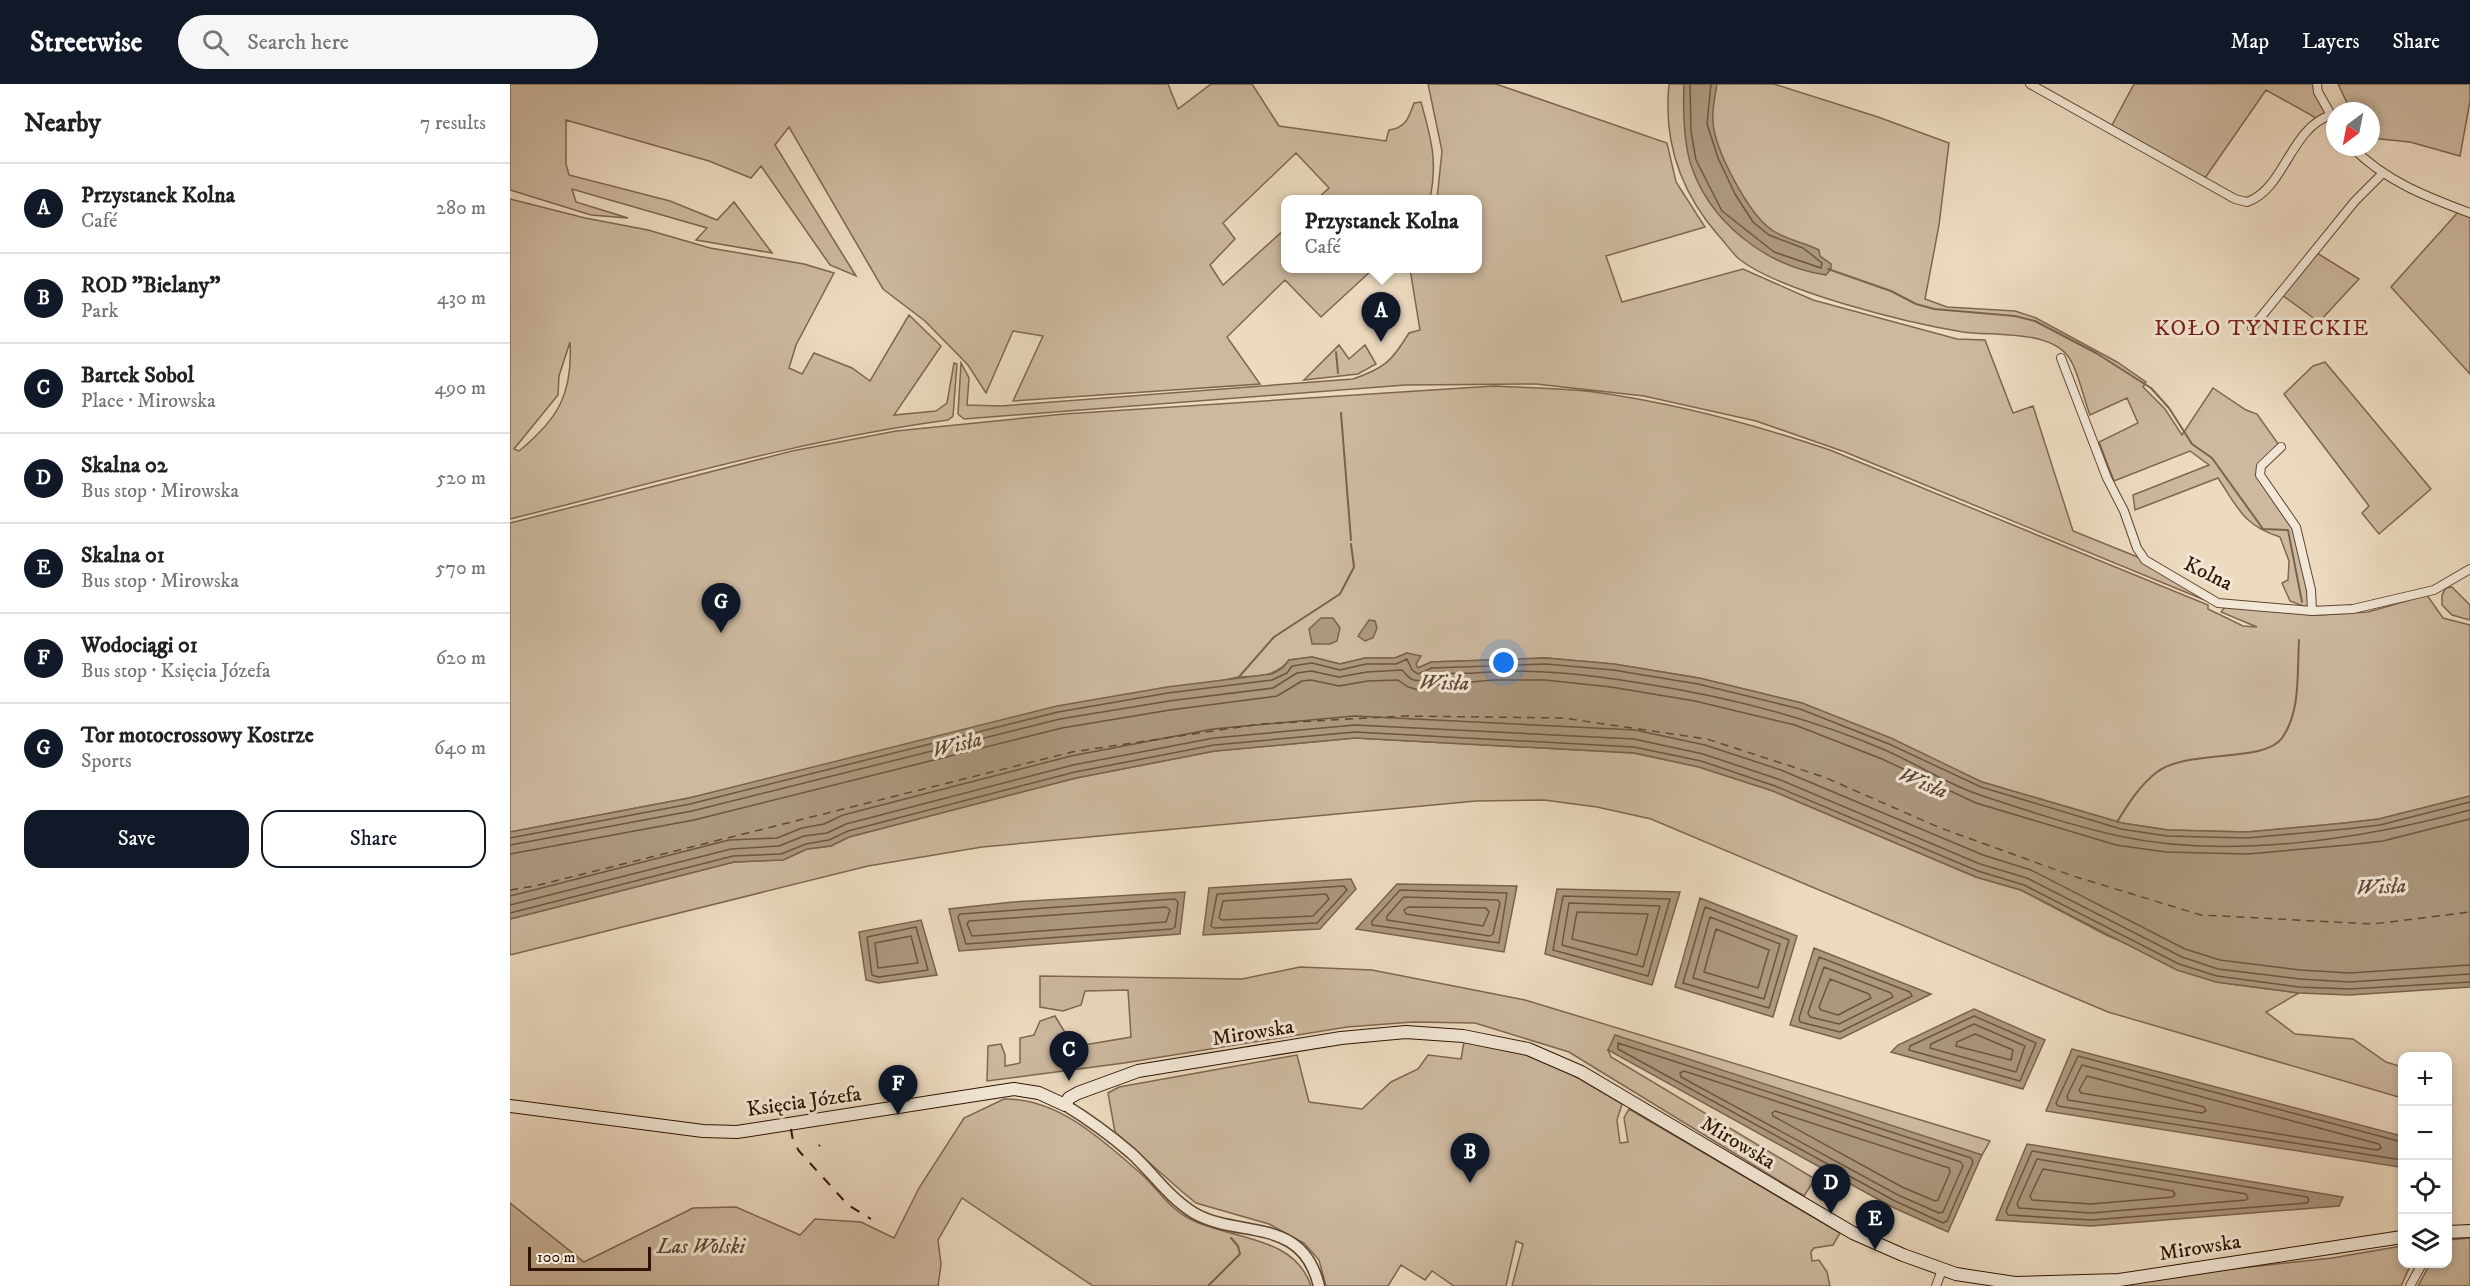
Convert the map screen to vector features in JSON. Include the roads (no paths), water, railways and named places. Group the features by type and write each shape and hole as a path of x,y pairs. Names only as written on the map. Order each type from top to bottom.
{"main road":[{"name":"Mirowska","path":"1065,1105 1069,1098 1078,1093 1137,1071 1341,1038 1428,1032 1500,1042 1528,1050 1581,1072 1853,1233 1942,1270 2015,1283 2108,1280 2398,1238"},
{"name":"Księcia Józefa","path":"510,1106 723,1133 1005,1090 1039,1093 1065,1105"},
{"path":"2452,1232 2470,1231"}],"street":[{"path":"2030,84 2235,199 2247,202 2263,194 2308,130 2319,119 2326,118"},
{"path":"2317,84 2318,92 2326,106"},
{"path":"2363,156 2403,186 2470,213"},
{"path":"2252,328 2355,201 2383,173"},
{"name":"Kolna","path":"2061,358 2107,478 2124,512 2137,548 2145,560 2218,603 2312,611 2353,609 2424,592 2452,581 2470,569"},
{"path":"2281,447 2261,466 2260,480 2296,527 2312,590 2312,611"},
{"name":"Księcia Józefa","path":"1065,1105 1131,1154 1171,1194 1193,1212 1223,1224 1273,1233 1293,1244 1308,1260 1319,1286"},
{"path":"2410,1286 2420,1268"},
{"path":"1936,1286 1942,1270"}],"water":[{"path":"1684,84 1717,84 1713,112 1715,133 1726,164 1743,196 1753,211 1772,230 1819,250 1820,256 1831,264 1831,269 1826,275 1803,270 1761,251 1725,221 1710,203 1699,183 1688,153 1684,123"},
{"path":"1321,618 1333,618 1340,628 1337,641 1330,644 1312,644 1309,629"},
{"path":"1369,620 1375,621 1377,628 1373,638 1365,641 1358,636"},
{"name":"Wisła","path":"1407,653 1421,656 1416,664 1418,668 1431,662 1546,658 1614,664 1699,678 1802,703 1891,738 1982,782 2122,823 2168,830 2247,832 2345,823 2379,819 2470,796 2470,987 2350,995 2299,993 2216,982 2177,970 2021,890 1976,877 1773,791 1699,767 1634,753 1355,738 1215,751 1076,778 849,837 831,846 807,849 783,860 734,862 510,919 510,832 689,798 1057,706 1167,687 1272,674 1283,668 1289,660 1312,657 1340,664 1365,658 1395,658"},
{"path":"1351,879 1356,889 1320,929 1203,935 1209,888"},
{"path":"1397,884 1517,886 1504,952 1356,929"},
{"path":"1557,889 1680,892 1652,985 1545,954"},
{"path":"1185,892 1180,934 959,951 949,909 1013,902"},
{"path":"1700,898 1797,936 1773,1017 1675,987"},
{"path":"921,920 937,975 878,983 866,980 859,932"},
{"path":"1814,948 1931,994 1840,1039 1790,1025"},
{"path":"1974,1009 2045,1040 2023,1089 1891,1052 1898,1045"},
{"path":"1615,1035 1982,1155 1948,1232 1892,1207 1608,1050"},
{"path":"2072,1049 2398,1135 2398,1167 2046,1111"},
{"path":"2027,1144 2343,1197 2339,1206 2091,1226 1996,1220"}],"waterway":[{"path":"1828,269 1934,309 2015,316 2035,321 2096,353 2151,388 2169,408 2192,444 2212,458 2263,529 2288,530 2302,602"},
{"path":"1336,352 1338,373"},
{"path":"1341,413 1351,540"},
{"path":"1238,678 1274,637 1340,594 1354,567 1351,544"},
{"path":"2117,822 2145,783 2157,772 2170,765 2187,760 2260,751 2273,746 2282,738 2288,728 2295,704 2299,640"},
{"path":"1208,1286 1240,1254 1238,1246 1231,1238"}],"railway":[{"path":"791,1129 793,1141 799,1151 848,1205 871,1219"}],"place":[{"name":"Przystanek Kolna","path":"1381,342"},
{"name":"Tor motocrossowy Kostrze","path":"721,633"},
{"name":"Bartek Sobol","path":"1069,1081"},
{"name":"Wodociągi 01","path":"898,1115"},
{"name":"ROD \"Bielany\"","path":"1470,1183"},
{"name":"Skalna 02","path":"1831,1214"},
{"name":"Skalna 01","path":"1875,1250"}],"district":[{"name":"KOŁO TYNIECKIE","path":"2262,328"}],"park label":[{"name":"Las Wolski","path":"701,1247"}]}
